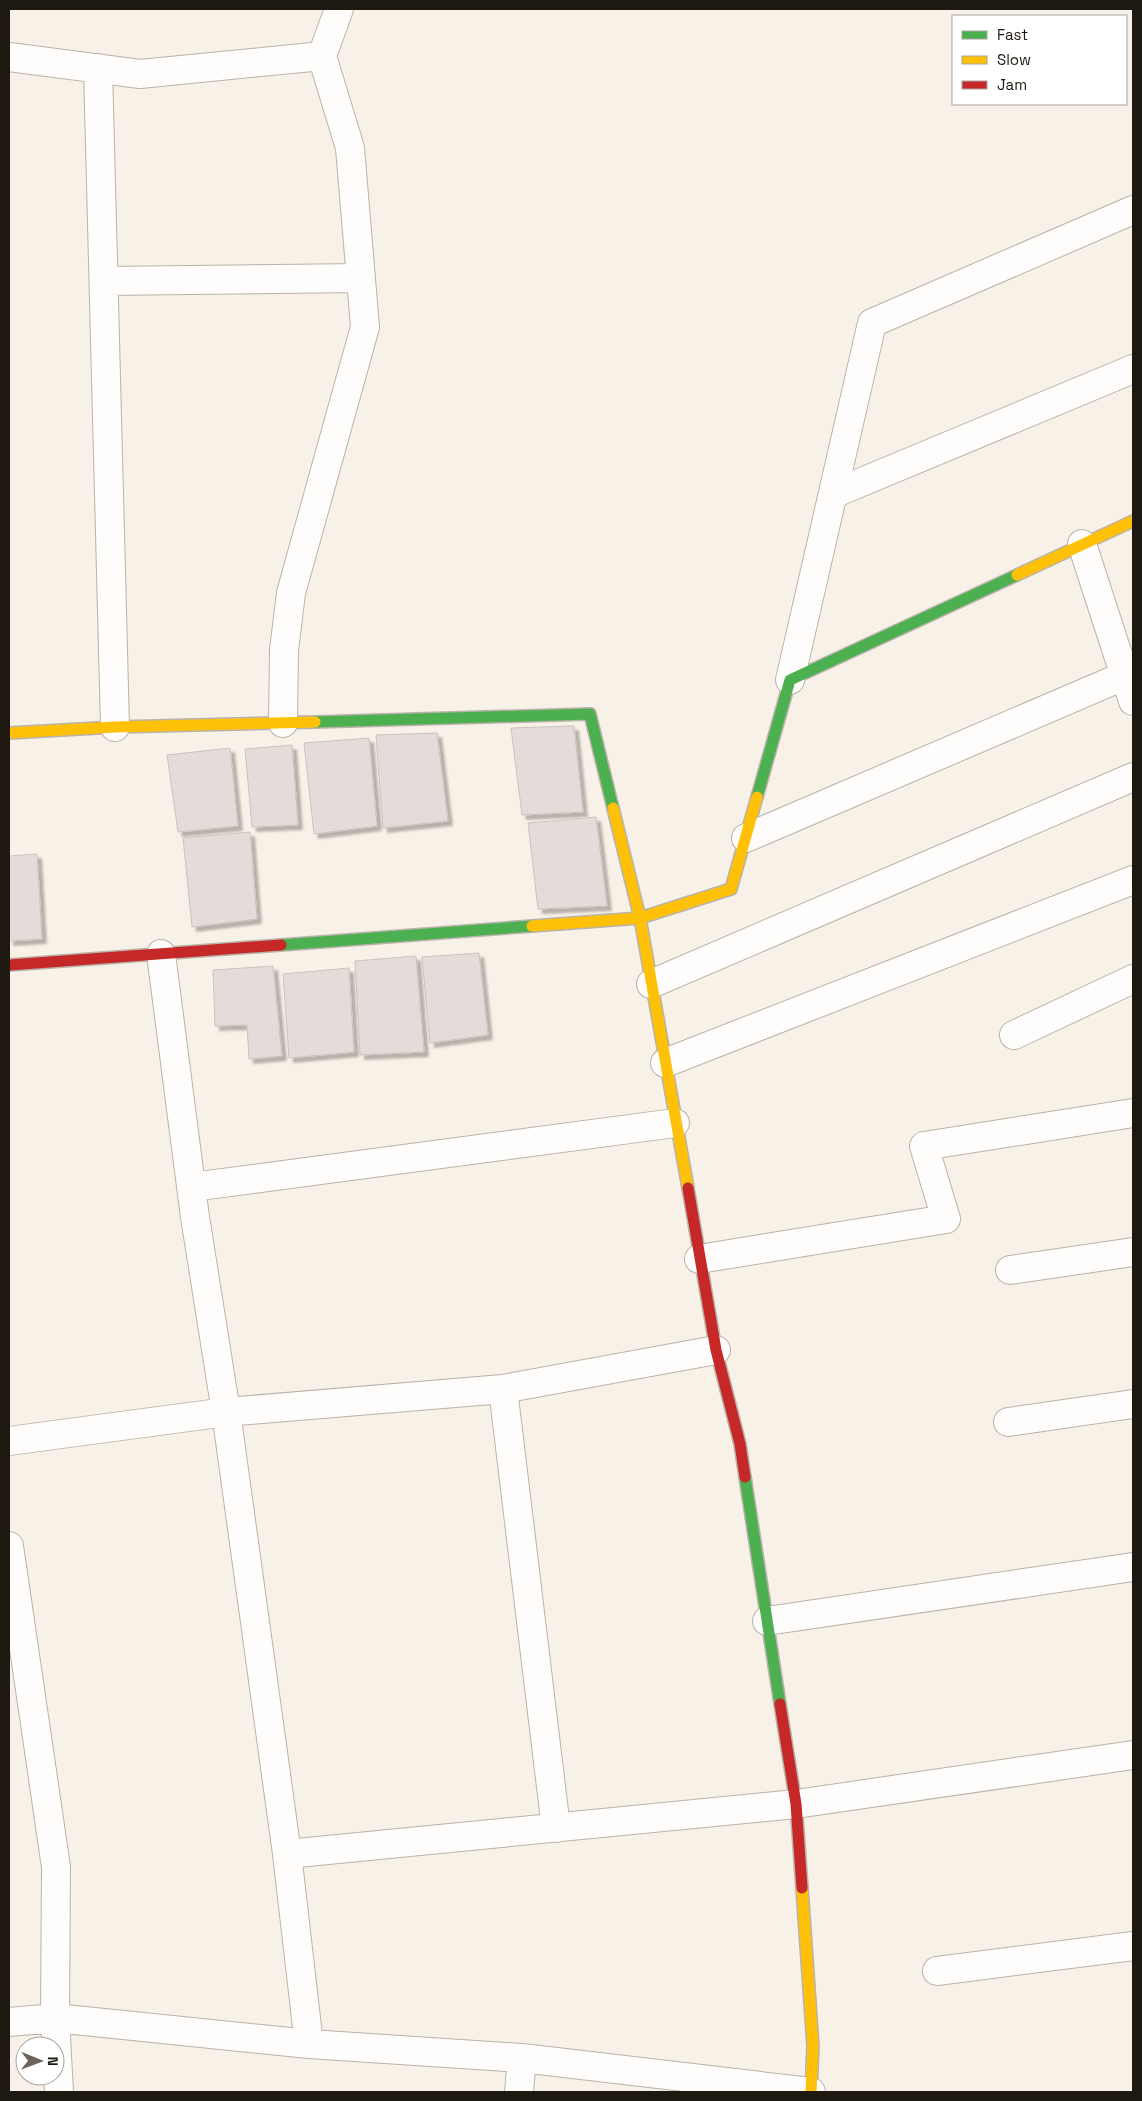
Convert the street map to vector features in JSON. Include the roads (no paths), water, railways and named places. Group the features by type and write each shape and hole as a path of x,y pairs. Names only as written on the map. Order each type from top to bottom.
{"street":[{"path":"283,723 284,650 291,594 365,327 350,148 322,56 339,9"},
{"path":"9,57 140,74 322,56"},
{"path":"98,68 115,727"},
{"path":"9,965 640,918 731,889 790,680 872,323 1133,210"},
{"path":"104,281 361,278"},
{"path":"833,494 1133,369"},
{"path":"790,680 1133,520"},
{"path":"1082,544 1129,673 1133,701"},
{"path":"746,838 1129,673"},
{"path":"9,733 115,727 590,714 640,918 716,1350 740,1444 796,1804 813,2046 811,2092 522,2058 309,2044 55,2018 9,2022"},
{"path":"651,984 1133,777"},
{"path":"665,1063 1133,880"},
{"path":"161,954 192,1187 226,1412 287,1854 309,2044"},
{"path":"1014,1035 1133,979"},
{"path":"699,1259 946,1219 924,1146 1133,1113"},
{"path":"192,1187 676,1123"},
{"path":"1010,1270 1133,1252"},
{"path":"9,1440 226,1412 503,1389 716,1350"},
{"path":"503,1389 556,1828"},
{"path":"1008,1422 1133,1404"},
{"path":"9,1546 56,1867 55,2018 59,2092"},
{"path":"767,1621 1133,1567"},
{"path":"287,1854 796,1804 1133,1755"},
{"path":"937,1971 1133,1946"},
{"path":"519,2092 522,2058"}]}
